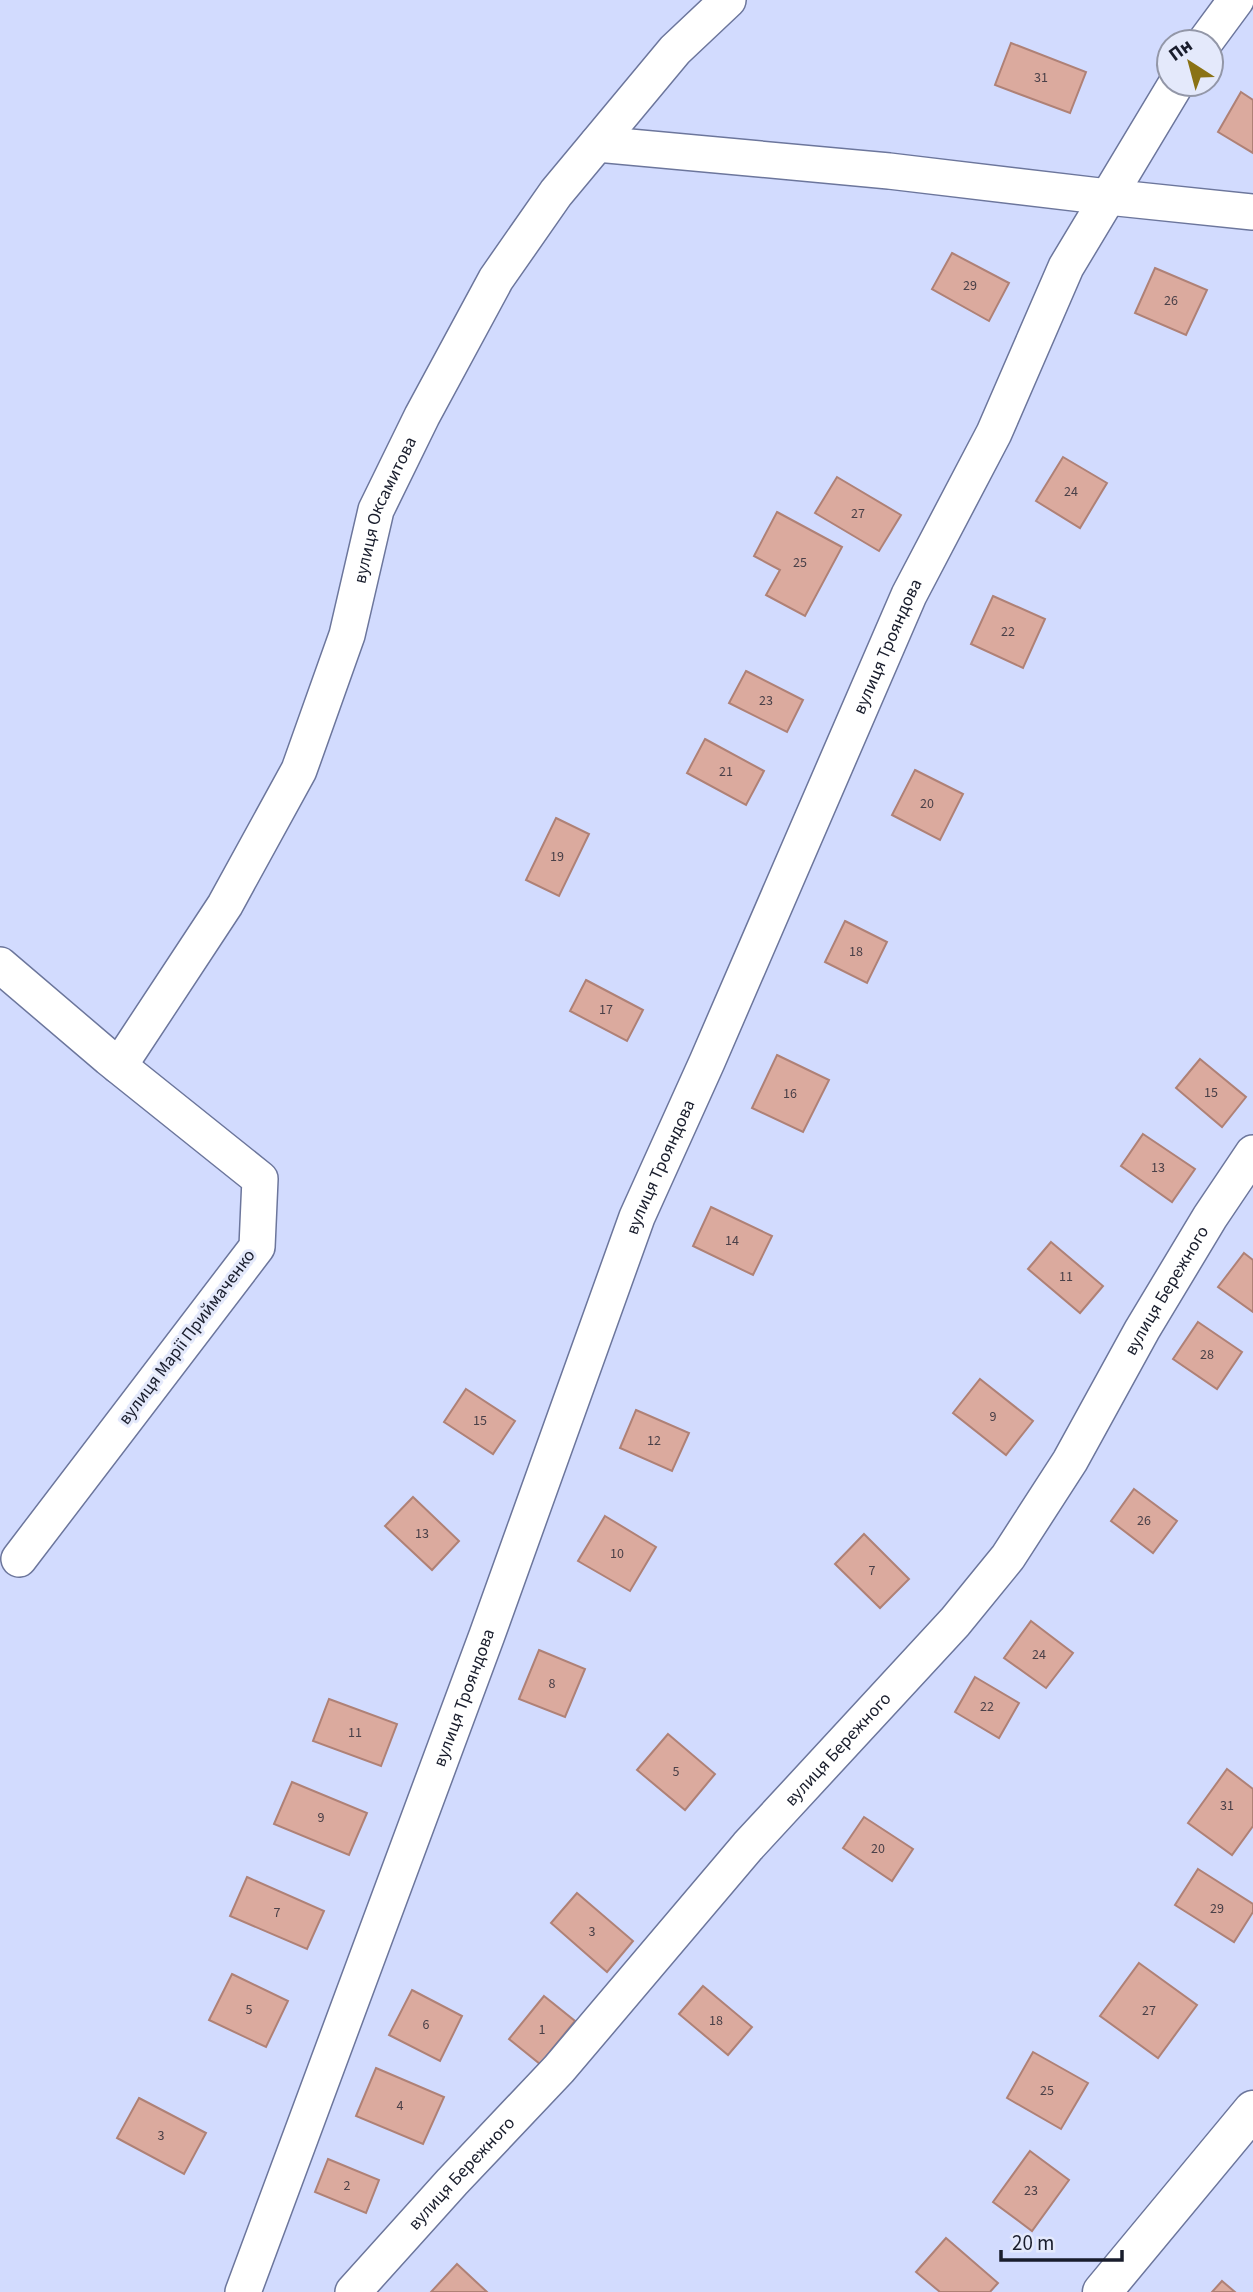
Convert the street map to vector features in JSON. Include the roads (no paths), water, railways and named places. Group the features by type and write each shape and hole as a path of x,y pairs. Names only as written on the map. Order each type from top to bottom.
{"street":[{"name":"вулиця Оксамитова","path":"119,1066 225,905 299,770 346,635 376,509 422,416 496,279 556,193 675,50 728,0"},
{"path":"1215,28 1236,0"},
{"name":"вулиця Трояндова","path":"243,2292 486,1636 636,1217 707,1062 909,595 994,433 1066,267 1168,98"},
{"path":"597,144 889,171 1108,198 1253,212"},
{"path":"0,965 119,1066"},
{"name":"вулиця Марії Приймаченко","path":"19,1559 257,1247 260,1179 119,1066"},
{"name":"вулиця Бережного","path":"353,2292 559,2069 748,1846 955,1622 1007,1557 1070,1461 1142,1329 1203,1228 1253,1153"},
{"path":"1102,2292 1253,2110"}]}
